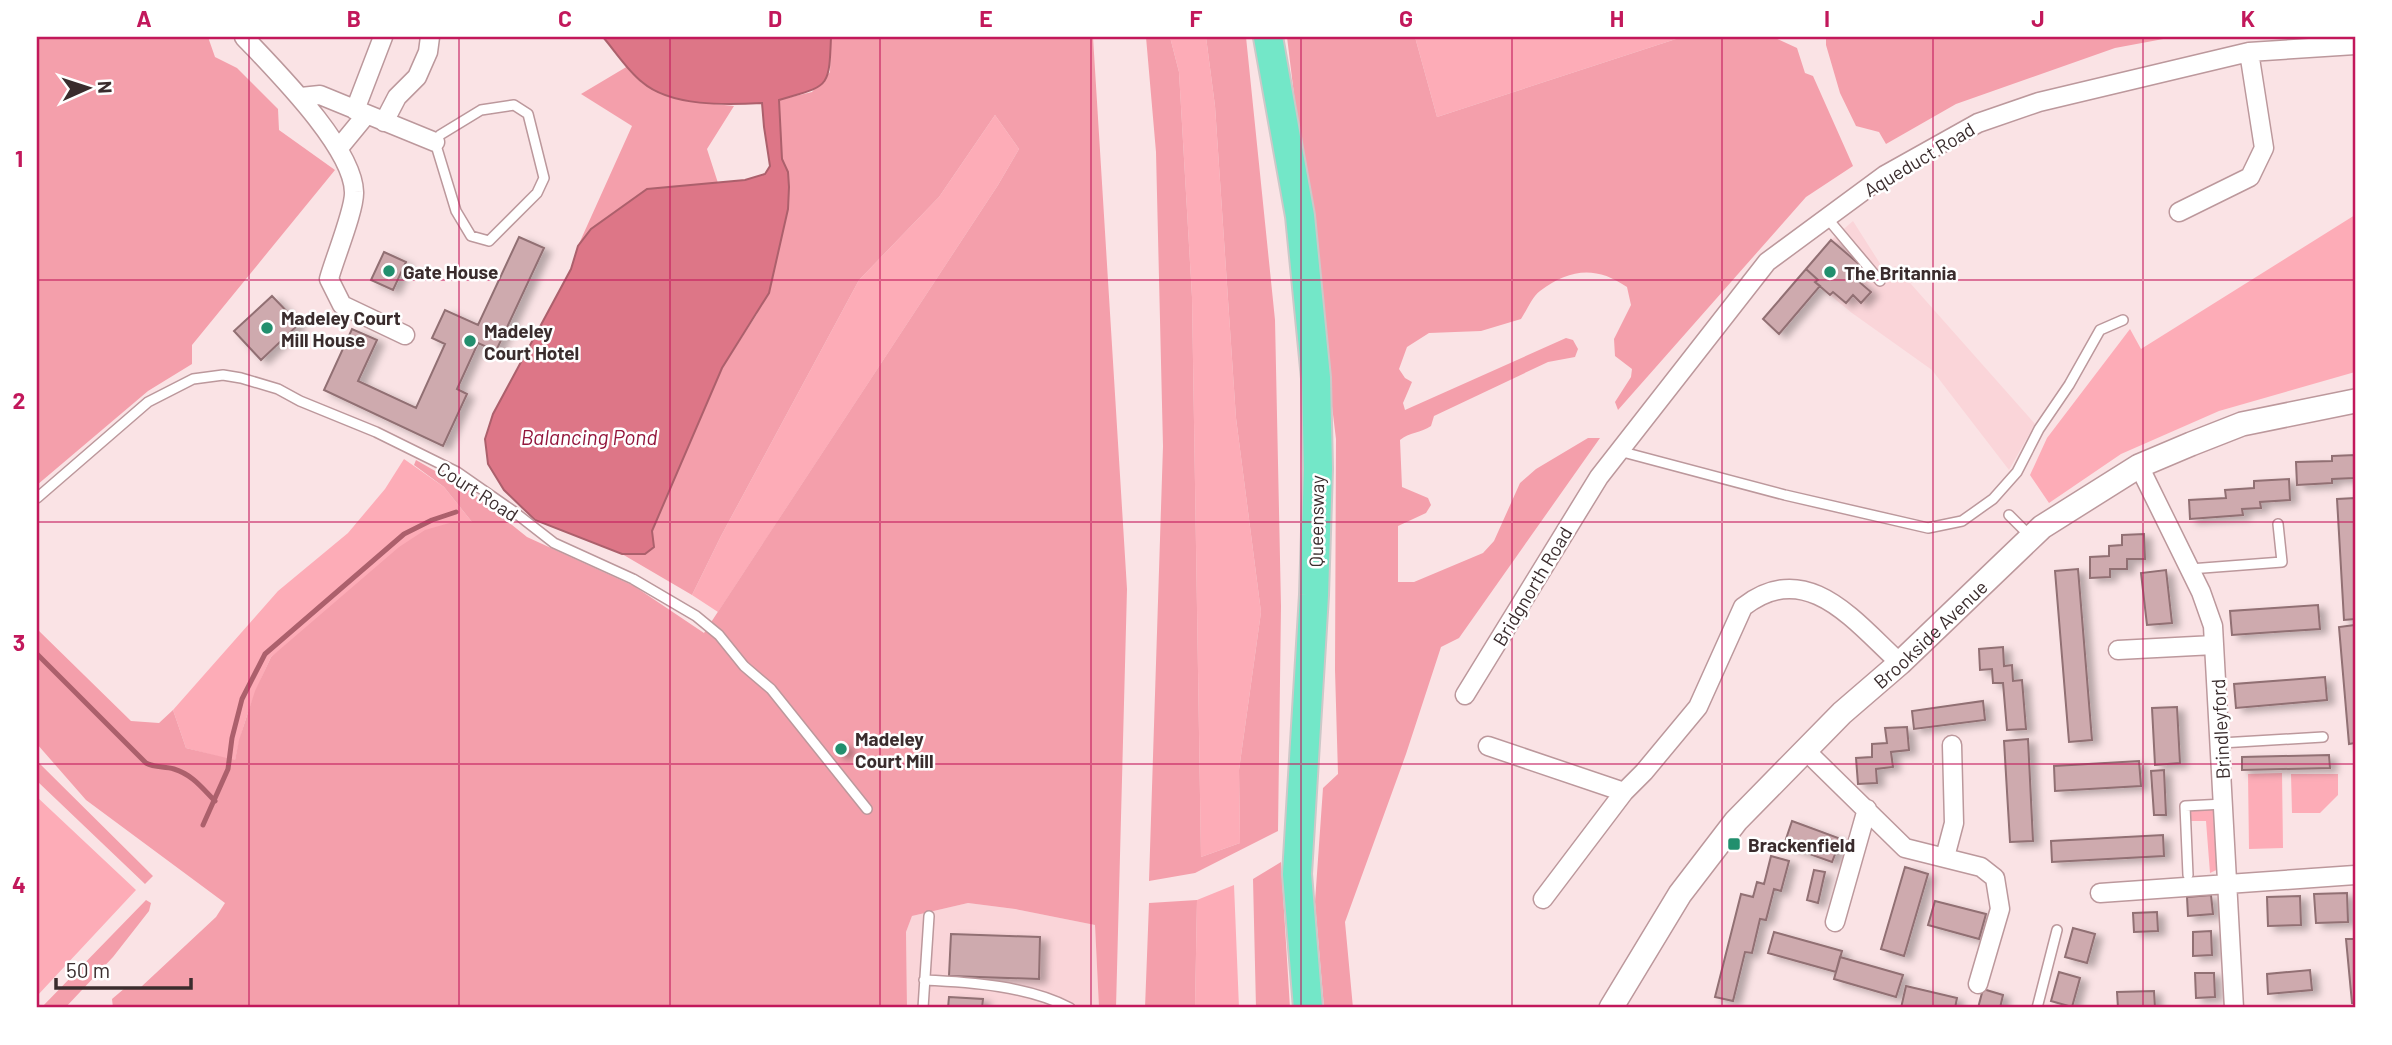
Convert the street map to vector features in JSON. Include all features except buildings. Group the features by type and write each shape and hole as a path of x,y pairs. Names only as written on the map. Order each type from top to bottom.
{"main road":[{"name":"Queensway","path":"1268,37 1300,216 1317,378 1318,469 1314,595 1297,874 1308,1008"}],"street":[{"path":"244,37 301,97 338,149 354,192 329,279 342,305 405,335"},
{"path":"338,149 360,113 383,37"},
{"path":"384,122 397,97 417,77 428,52 430,37"},
{"name":"Aqueduct Road","path":"1599,477 1767,262 1885,175 1978,123 2039,102 2249,52 2355,45"},
{"path":"2179,212 2250,177 2264,148 2249,52"},
{"path":"301,97 320,95 435,142"},
{"name":"Brookside Avenue","path":"1611,1008 1680,894 1736,821 1805,750 2042,527 2138,467 2242,424 2355,401"},
{"name":"Brindleyford","path":"2138,467 2190,569 2213,626 2234,1008"},
{"name":"Bridgnorth Road","path":"1465,695 1599,477"},
{"path":"1543,899 1624,792 1698,707 1743,607 1774,590 1797,589 1823,596 1900,663"},
{"path":"2119,650 2214,645"},
{"path":"1945,858 1954,823 1952,745"},
{"path":"1488,746 1624,792"},
{"path":"1805,750 1905,848 1981,867 1995,878 2000,909 1978,985"},
{"path":"1835,922 1867,809"},
{"path":"2100,893 2355,875"}],"lane":[{"path":"514,105 528,114 544,178 537,193 489,241 471,236 456,211 435,142 440,135 481,110 514,105"},
{"path":"1827,218 1880,281"},
{"path":"1619,451 1785,495 1928,528 1962,521 1993,499 2017,472 2039,429 2069,385 2100,330 2123,320"},
{"name":"Court Road","path":"37,498 140,408 193,379 223,375 241,377 278,389 300,401 376,432 457,472 554,543 633,579 696,616 719,635 744,666 771,689 867,809"},
{"path":"2009,515 2031,538"},
{"path":"2190,569 2282,562 2278,524"},
{"path":"2221,743 2323,737"},
{"path":"2188,874 2185,806 2224,804"},
{"path":"923,1008 929,916"},
{"path":"2039,1008 2057,930"},
{"path":"924,980 998,986 1070,1008"}],"shaded area":[{"path":"37,37 208,37 215,57 237,68 278,109 279,130 335,170 192,345 192,364 148,391 37,485"},
{"path":"831,37 1093,37 1127,589 1116,1008 1099,1008 1095,925 1015,909 968,903 912,916 906,932 907,1008 113,1008 112,999 125,988 141,987 216,917 225,903 86,800 37,744 37,629 131,721 159,723 173,710 186,748 235,760 255,691 271,657 399,547 425,530 453,522 472,522 444,487 414,465 416,460 470,491 527,537 634,586 704,633 1019,149 995,115 939,197 859,280 692,595 622,554 645,554 654,547 652,531 722,368 757,314 788,172 782,160 779,100 812,92 830,72"},
{"path":"1146,37 1170,37 1179,72 1192,297 1201,857 1240,843 1239,770 1261,612 1236,418 1215,106 1206,37 1246,37 1275,320 1281,606 1278,831 1195,873 1149,881 1163,446 1156,152"},
{"path":"1170,37 1206,37 1215,106 1236,418 1261,612 1239,770 1240,843 1201,857 1192,297 1179,72"},
{"path":"1287,37 1415,37 1437,117 1682,37 1773,37 1797,48 1805,73 1813,76 1853,166 1806,197 1618,410 1615,402 1631,377 1632,369 1615,356 1614,339 1631,305 1627,287 1605,276 1584,272 1573,274 1551,283 1537,294 1521,319 1481,331 1429,333 1407,347 1399,369 1405,378 1412,382 1403,403 1405,410 1566,338 1573,340 1578,349 1575,357 1548,362 1434,416 1431,426 1400,440 1402,487 1428,498 1431,505 1426,513 1398,526 1398,582 1414,582 1483,553 1494,541 1520,483 1536,469 1588,438 1600,438 1459,638 1441,647 1406,754 1345,922 1353,1008 1324,1008 1315,902 1323,788 1338,774 1335,670 1336,439"},
{"path":"1415,37 1682,37 1437,117"},
{"path":"1826,37 2174,37 2115,48 1956,104 1886,144 1879,132 1856,126 1840,93"},
{"path":"628,66 642,83 704,103 734,106 707,149 718,183 647,189 578,246 632,126 581,94"},
{"path":"995,115 1019,149 718,612 692,595 859,280 939,197"},
{"path":"2355,215 2355,372 2219,411 2121,454 2049,503 2030,475 2047,438 2130,329 2141,349"},
{"path":"1853,221 1886,273 1895,266 2035,424 2009,470 1932,370 1852,313 1830,295 1806,269 1831,240"},
{"path":"404,459 444,487 472,522 453,522 271,657 241,734 235,761 186,748 173,710 278,591 348,533 385,489"},
{"path":"37,761 153,876 145,884 37,781"},
{"path":"2282,773 2283,848 2249,849 2248,774"},
{"path":"2291,774 2338,774 2338,795 2320,813 2292,813"},
{"path":"37,797 136,890 37,996"},
{"path":"2224,804 2227,865 2210,873 2206,821 2186,821 2185,806"},
{"path":"1281,862 1290,1008 1256,1008 1253,879"},
{"path":"1234,885 1239,1008 1195,1008 1197,900"},
{"path":"146,900 151,903 149,911 113,957 65,1008 41,1008"},
{"path":"1197,900 1195,1008 1145,1008 1149,903"},
{"path":"968,903 1015,909 1095,925 1099,1008 907,1008 906,932 912,916"}],"water":[{"name":"Balancing Pond","path":"603,37 831,37 829,67 823,83 779,100 782,159 788,172 788,209 769,293 722,368 652,531 654,547 645,554 622,554 535,520 504,490 488,464 485,439 493,414 571,269 578,246 591,229 647,189 745,180 765,174 770,166 762,103 700,103 668,96 642,82"}],"waterway":[{"path":"203,825 228,769 232,738 242,699 265,654 404,534 456,512"},
{"path":"37,654 146,763 174,769 187,775 215,801"}],"place":[{"name":"Gate House","path":"389,271"},
{"name":"The Britannia","path":"1830,272"},
{"name":"Madeley Court Mill House","path":"267,328"},
{"name":"Madeley Court Hotel","path":"470,341"},
{"name":"Madeley Court Mill","path":"841,749"},
{"name":"Brackenfield","path":"1734,844"}]}
